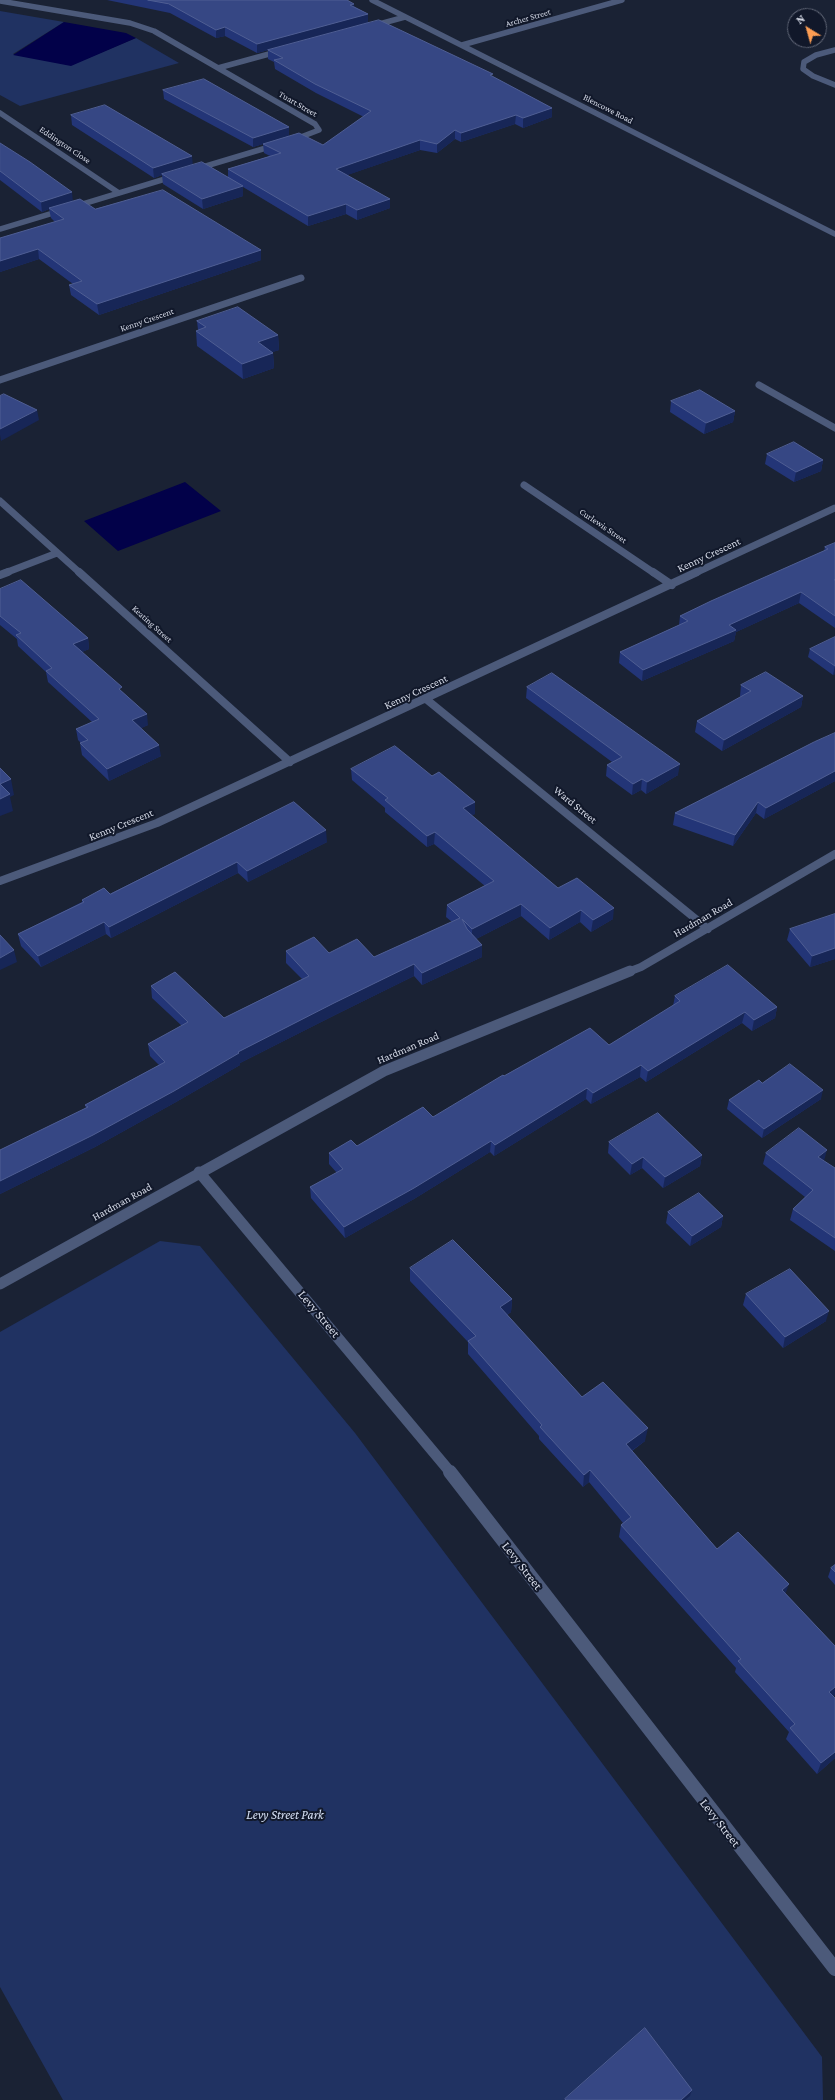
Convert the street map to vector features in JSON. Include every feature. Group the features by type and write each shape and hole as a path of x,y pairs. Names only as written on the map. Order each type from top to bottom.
{"street":[{"name":"Blencowe Road","path":"372,0 835,234"},
{"name":"Archer Street","path":"462,45 622,0"},
{"name":"Tuart Street","path":"0,1 130,23 154,32 315,124 319,130 187,172"},
{"path":"365,28 405,17"},
{"path":"218,68 284,50"},
{"path":"835,50 816,54 804,62 803,69 813,76 835,85"},
{"name":"Eddington Close","path":"0,113 119,193"},
{"path":"0,229 180,174"},
{"name":"Kenny Crescent","path":"0,380 301,278"},
{"path":"759,385 835,428"},
{"name":"Curlewis Street","path":"524,485 672,585"},
{"name":"Keating Street","path":"0,501 290,762"},
{"name":"Kenny Crescent","path":"0,881 157,823 835,508"},
{"path":"0,575 56,553"},
{"name":"Ward Street","path":"426,699 708,929"},
{"name":"Hardman Road","path":"0,1284 199,1172 384,1071 641,967 835,854"},
{"name":"Levy Street","path":"199,1172 432,1449 835,1969"}],"green space":[{"path":"0,11 64,22 13,54 71,65 136,38 179,63 20,106 0,95"},
{"name":"Levy Street Park","path":"160,1241 200,1246 355,1433 822,2057 823,2100 63,2100 0,1987 0,1332"}],"shaded area":[{"path":"64,22 126,33 136,38 71,66 13,55"},
{"path":"185,482 221,511 118,551 84,521"}],"building":[{"path":"148,0 347,0 354,4 350,5 368,14 257,44 225,27 216,30 169,4"},
{"path":"379,20 493,74 490,75 552,108 523,118 516,115 461,133 455,130 437,144 420,140 336,169 390,199 357,210 346,204 308,216 228,169 281,153 263,144 299,133 323,145 371,111 315,84 274,60 283,58 268,50"},
{"path":"204,79 289,127 253,138 163,90"},
{"path":"105,105 192,156 153,168 71,115"},
{"path":"0,143 72,192 41,202 0,171"},
{"path":"202,162 243,186 202,199 162,174"},
{"path":"163,190 261,250 97,304 69,285 82,281 38,249 0,261 0,238 64,219 49,208 80,199 95,209"},
{"path":"238,307 278,335 258,342 273,353 242,364 196,331 206,327 197,321"},
{"path":"700,390 735,411 706,423 671,401"},
{"path":"4,394 37,410 0,429 0,396"},
{"path":"794,442 823,460 796,472 767,454"},
{"path":"835,543 835,616 801,592 729,625 736,630 643,670 620,652 688,621 680,616 828,549 825,547"},
{"path":"21,580 88,638 73,644 122,687 119,689 147,714 132,720 159,745 107,769 80,743 88,740 76,729 99,719 46,671 52,668 16,635 21,633 0,616 0,589"},
{"path":"835,637 835,666 810,649"},
{"path":"766,672 803,696 724,740 697,721 751,691 741,685"},
{"path":"552,673 680,764 647,782 642,779 633,784 607,765 622,757 527,687"},
{"path":"835,733 835,771 766,808 758,802 735,835 675,813 814,742"},
{"path":"395,746 432,776 439,772 475,802 463,808 558,888 577,878 614,908 593,920 581,910 550,928 521,904 472,929 462,919 467,929 482,945 422,973 414,964 334,1003 238,1052 239,1053 174,1091 93,1135 0,1181 0,1150 88,1107 85,1105 165,1062 148,1044 188,1022 151,986 175,972 224,1018 309,976 286,951 314,937 329,953 357,939 374,957 460,918 447,905 494,881 435,832 427,836 385,800 388,798 351,769"},
{"path":"0,768 11,779 0,784"},
{"path":"0,784 10,794 0,799"},
{"path":"294,802 326,830 247,871 237,862 109,927 104,922 38,956 18,934 84,902 82,900 104,888 110,894"},
{"path":"835,914 835,948 812,956 790,929"},
{"path":"0,935 14,950 0,958"},
{"path":"728,965 777,1007 754,1020 745,1012 648,1071 641,1065 593,1093 587,1088 495,1145 491,1141 414,1188 344,1227 310,1187 343,1169 329,1153 351,1140 357,1146 423,1107 433,1117 503,1075 504,1076 590,1028 609,1045 680,1001 675,996"},
{"path":"790,1064 823,1090 764,1129 729,1100 759,1080 762,1083"},
{"path":"658,1113 702,1155 665,1177 643,1157 632,1164 609,1142"},
{"path":"799,1128 827,1150 818,1157 835,1168 835,1238 793,1209 813,1190 766,1153"},
{"path":"699,1193 723,1216 692,1236 668,1212"},
{"path":"453,1240 512,1299 500,1307 582,1397 603,1382 648,1428 626,1444 717,1549 738,1532 789,1584 782,1590 835,1646 835,1687 829,1692 835,1698 835,1752 821,1763 790,1728 795,1724 738,1661 741,1659 621,1525 631,1517 590,1470 584,1475 540,1427 542,1425 468,1341 476,1336 410,1268"},
{"path":"790,1269 829,1311 785,1337 746,1294"},
{"path":"835,1565 835,1572 831,1568"},
{"path":"645,2028 692,2090 681,2100 565,2099"}]}
